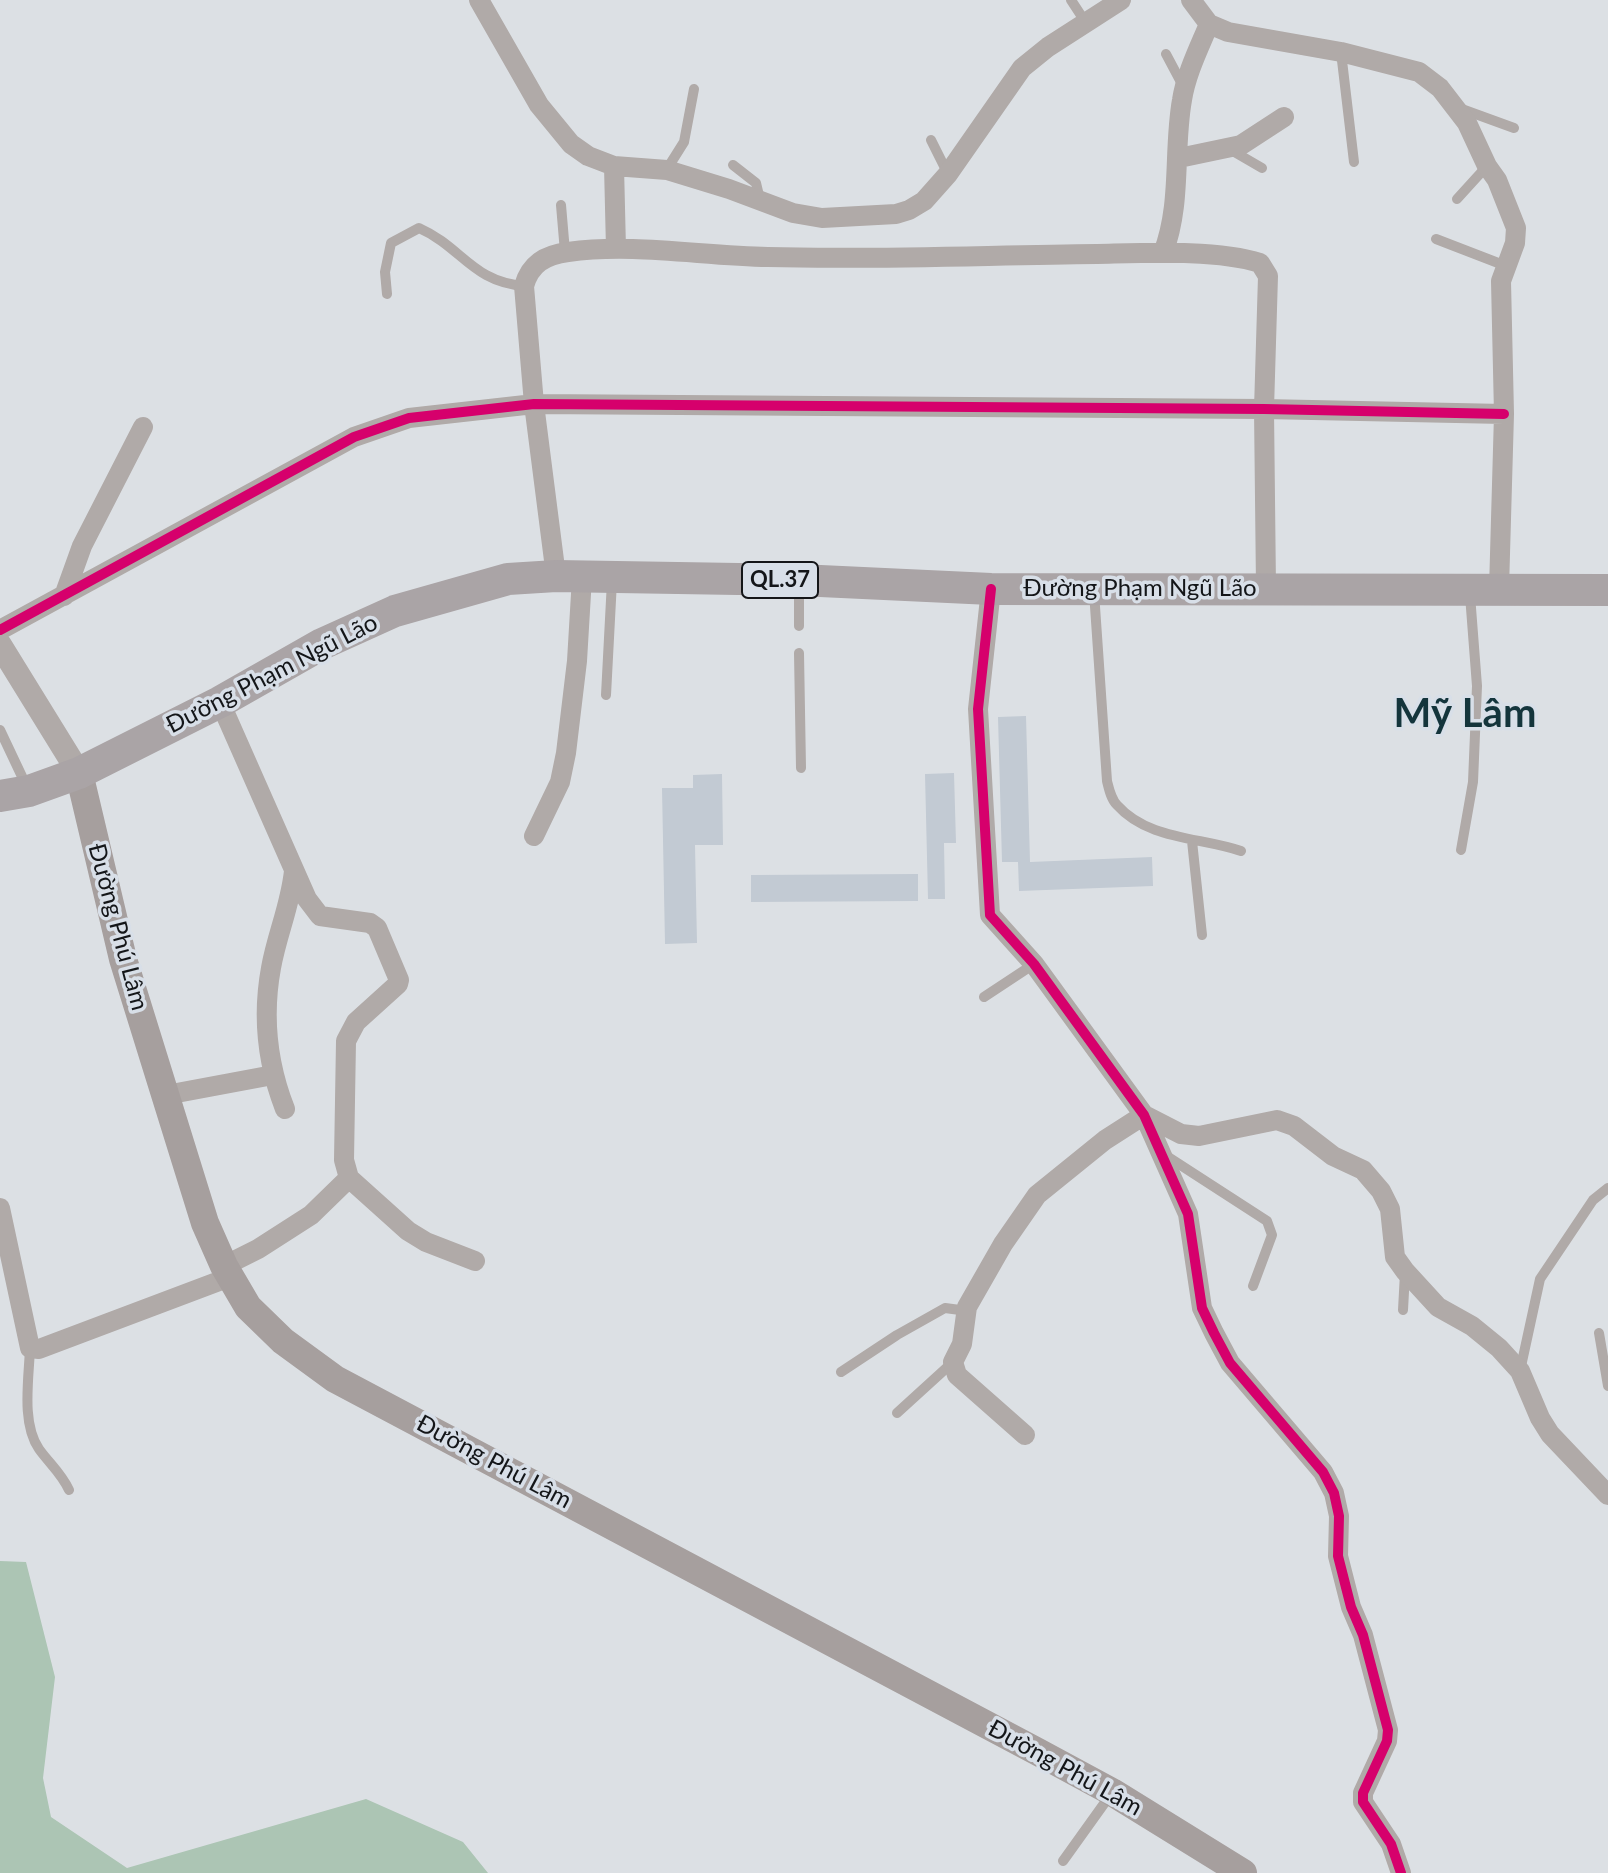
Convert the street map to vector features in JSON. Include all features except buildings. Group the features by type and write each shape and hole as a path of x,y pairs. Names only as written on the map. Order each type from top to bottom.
{"highway":[{"name":"Đường Phạm Ngũ Lão","path":"14,793 79,773 220,702 322,644 395,611 508,579 799,580 991,589 1608,590"}],"main road":[{"name":"Đường Phú Lâm","path":"79,773 123,959 205,1223 227,1272 248,1307 283,1341 335,1379 1112,1792 1243,1873"}],"street":[{"path":"479,0 539,105 571,144 588,156 614,166 667,170 806,217 896,214 924,201 948,174 1022,68 1121,0"},
{"path":"1191,0 1209,24 1228,32 1341,52 1419,72 1440,88 1457,107 1497,180 1516,228 1515,243 1501,281 1504,414 1484,589"},
{"path":"1163,253 1170,234 1184,88 1209,24"},
{"path":"1179,158 1241,145 1284,117"},
{"path":"614,166 616,249"},
{"path":"534,836 560,782 566,753 583,577 534,404 524,286 528,271 537,262 565,252 616,249 769,257 1163,253 1246,258 1260,263 1268,276 1264,409 1266,588"},
{"path":"0,630 354,437 409,418 534,404 1264,409 1504,414"},
{"path":"64,596 82,546 143,427"},
{"path":"991,589 978,709 990,915 1034,964 1144,1115 1188,1214 1202,1308 1214,1333 1230,1363 1323,1472 1334,1493 1339,1516 1338,1556 1388,1730 1387,1741 1363,1793 1363,1802 1391,1844 1401,1873"},
{"path":"0,645 79,773"},
{"path":"220,702 307,899 320,916 370,923 377,928 399,980 356,1022 346,1041 344,1160 349,1178 408,1231 426,1242 475,1261"},
{"path":"285,1109 273,1075 265,1021 271,968 291,902 294,871"},
{"path":"166,1095 273,1075"},
{"path":"1144,1115 1181,1134 1199,1136 1277,1120 1294,1126 1333,1156 1363,1170 1381,1191 1390,1209 1395,1257 1405,1271 1438,1307 1472,1326 1499,1348 1520,1371 1550,1434 1608,1495"},
{"path":"1025,1435 957,1375 953,1362 962,1344 965,1315 1003,1244 1037,1195 1105,1140 1144,1115"},
{"path":"0,1208 30,1348 39,1349 227,1272 311,1215 349,1178"}],"lane":[{"path":"1071,0 1086,23"},
{"path":"1341,52 1354,162"},
{"path":"1166,54 1184,88"},
{"path":"667,170 684,142 694,89"},
{"path":"1457,107 1514,128"},
{"path":"931,140 948,174"},
{"path":"1229,149 1262,168"},
{"path":"733,165 756,183 760,200"},
{"path":"1457,199 1487,166"},
{"path":"561,205 565,252"},
{"path":"387,294 385,272 391,243 419,228 439,238 484,275 503,284 524,286"},
{"path":"1436,239 1506,266"},
{"path":"583,577 606,695"},
{"path":"799,580 799,626"},
{"path":"1094,587 1107,781 1115,803 1133,818 1192,841 1241,851"},
{"path":"1461,850 1473,782 1484,589"},
{"path":"799,653 801,768"},
{"path":"0,730 14,793"},
{"path":"1192,841 1202,935"},
{"path":"984,997 1034,964"},
{"path":"1160,1152 1267,1221 1272,1235 1253,1286"},
{"path":"1520,1371 1540,1279 1593,1200 1608,1188"},
{"path":"1403,1310 1405,1271"},
{"path":"841,1372 945,1308 960,1310 965,1315"},
{"path":"1599,1333 1608,1386"},
{"path":"30,1348 30,1425 37,1446 64,1478 69,1490"},
{"path":"897,1413 953,1362"},
{"path":"1063,1861 1112,1792"}],"green space":[{"path":"0,1561 26,1562 55,1677 43,1778 51,1817 127,1868 366,1799 463,1842 488,1873 0,1873"}],"cycle path":[{"path":"0,630 354,437 409,418 534,404 1264,409 1504,414"},
{"path":"991,589 978,709 990,915 1034,964 1144,1115 1188,1214 1202,1308 1214,1333 1230,1363 1323,1472 1334,1493 1339,1516 1338,1556 1388,1730 1387,1741 1363,1793 1363,1802 1391,1844 1401,1873"}],"district":[{"name":"Mỹ Lâm","path":"1465,714"}]}
